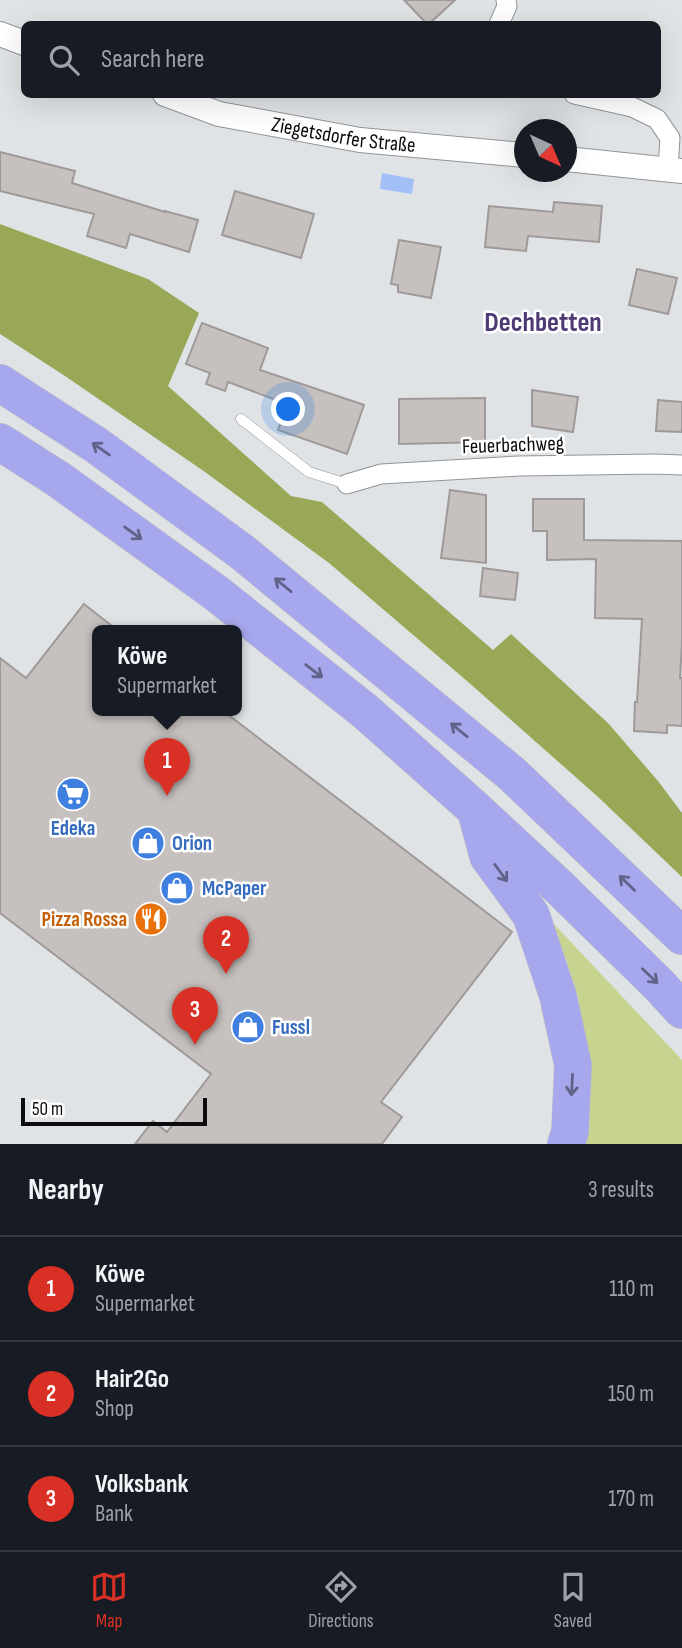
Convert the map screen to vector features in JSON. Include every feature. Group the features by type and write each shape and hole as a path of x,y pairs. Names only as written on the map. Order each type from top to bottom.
{"highway":[{"path":"0,383 96,445 242,551 512,774 680,932"},
{"path":"0,442 58,479 216,593 366,712 589,916 682,1010"},
{"path":"476,810 488,856 531,915 558,996 573,1065 570,1132 566,1144"}],"street":[{"path":"0,34 21,42"},
{"name":"Ziegetsdorfer Straße","path":"176,98 219,114 360,140 514,154"},
{"path":"577,160 675,169 670,138 657,118 632,107 591,98"},
{"name":"Feuerbachweg","path":"348,484 381,474 519,466 682,465"}],"lane":[{"path":"241,419 309,472 348,484"}],"green space":[{"path":"0,224 148,279 199,313 168,386 291,496 322,502 493,650 511,634 608,723 682,813 682,877 597,796 329,563 205,472 0,334"},
{"path":"552,922 682,1060 682,1144 578,1144 584,1035 578,997 566,959 548,926"}],"water":[{"path":"382,173 414,179 412,194 380,189"}],"building":[{"path":"404,0 455,0 432,21 424,21"},
{"path":"0,152 75,171 72,183 198,220 189,252 130,234 126,248 87,236 94,214 0,191"},
{"path":"235,191 314,214 301,258 222,235"},
{"path":"554,202 602,206 599,242 528,236 526,251 485,247 489,206 553,212"},
{"path":"399,240 441,247 431,298 398,292 398,285 391,284"},
{"path":"637,269 677,278 668,314 629,305"},
{"path":"202,323 268,348 260,370 364,405 347,454 278,430 287,404 228,382 225,391 206,384 210,373 186,364"},
{"path":"532,390 578,397 573,432 532,426"},
{"path":"485,398 485,442 399,444 399,399"},
{"path":"658,400 682,402 682,432 656,431"},
{"path":"450,490 486,495 486,563 441,558"},
{"path":"533,499 584,499 584,540 682,541 682,726 667,725 667,733 634,731 642,619 595,618 596,559 547,560 547,531 533,531"},
{"path":"483,568 518,573 515,600 480,596"},
{"path":"84,604 111,625 92,625 92,716 230,716 512,932 381,1102 402,1117 382,1144 135,1144 153,1121 167,1132 211,1074 0,913 0,658 26,678"}],"place":[{"name":"Edeka","path":"73,794"},
{"name":"Köwe","path":"167,796"},
{"name":"Orion","path":"148,843"},
{"name":"McPaper","path":"177,888"},
{"name":"Pizza Rossa","path":"151,919"},
{"name":"Hair2Go","path":"226,974"},
{"name":"Fussl","path":"248,1027"},
{"name":"Volksbank","path":"195,1045"}],"district":[{"name":"Dechbetten","path":"543,322"}]}
